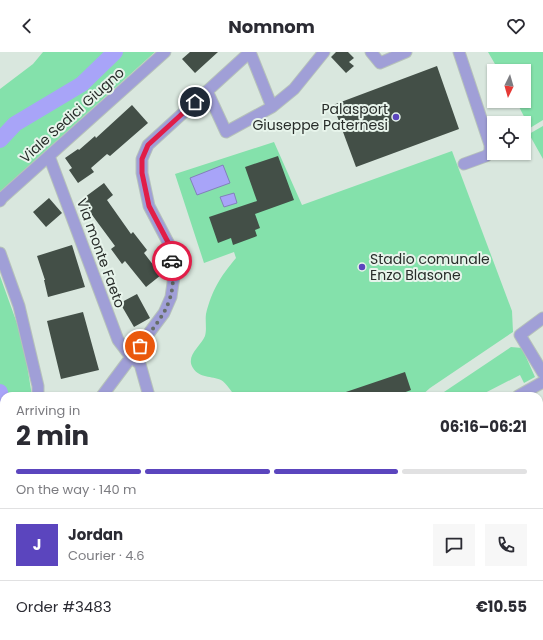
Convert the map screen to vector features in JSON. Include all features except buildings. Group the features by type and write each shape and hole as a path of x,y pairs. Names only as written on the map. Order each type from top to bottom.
{"street":[{"name":"Viale Sedici Giugno","path":"0,201 165,52"},
{"path":"105,392 164,313 171,297 174,276 170,246 149,206 142,173 142,159 148,145 250,52 272,107"},
{"path":"206,91 226,132 272,107 294,89 324,52"},
{"path":"371,52 380,63 406,52"},
{"path":"459,52 490,145 490,152 486,156 464,164"},
{"name":"Via monte Faeto","path":"49,156 118,340 131,357 140,364 148,392"},
{"path":"0,253 19,306 38,386 38,392"},
{"path":"543,318 520,335 543,373"},
{"path":"525,392 543,382"}],"green space":[{"path":"43,52 155,52 0,195 0,89 33,64"},
{"path":"488,52 543,52 543,120 531,127 531,116 524,116 520,108 531,108 531,64 495,64"},
{"path":"543,126 543,159 531,138 531,133"},
{"name":"Stadio comunale Enzo Blasone","path":"274,142 302,205 452,151 512,311 513,332 426,392 232,392 221,380 199,374 193,368 191,359 194,351 205,336 206,314 214,291 225,271 236,258 234,252 204,263 175,174"},
{"path":"0,276 23,340 31,392 0,392"},
{"path":"511,347 522,348 535,377 524,383 520,375 487,392 444,392"}],"shaded area":[{"path":"223,165 230,183 197,195 190,178"},
{"path":"234,193 237,203 224,207 220,197"}],"waterway":[{"path":"0,140 15,124 82,84 115,52"}],"way so far":[{"path":"140,346 164,313 171,297 174,276 172,261"}],"place":[{"name":"Palasport Giuseppe Paternesi","path":"396,117"},
{"name":"Stadio comunale Enzo Blasone","path":"362,267"}],"route":[{"path":"172,261 170,246 149,206 142,173 142,159 148,145 195,102"}]}
